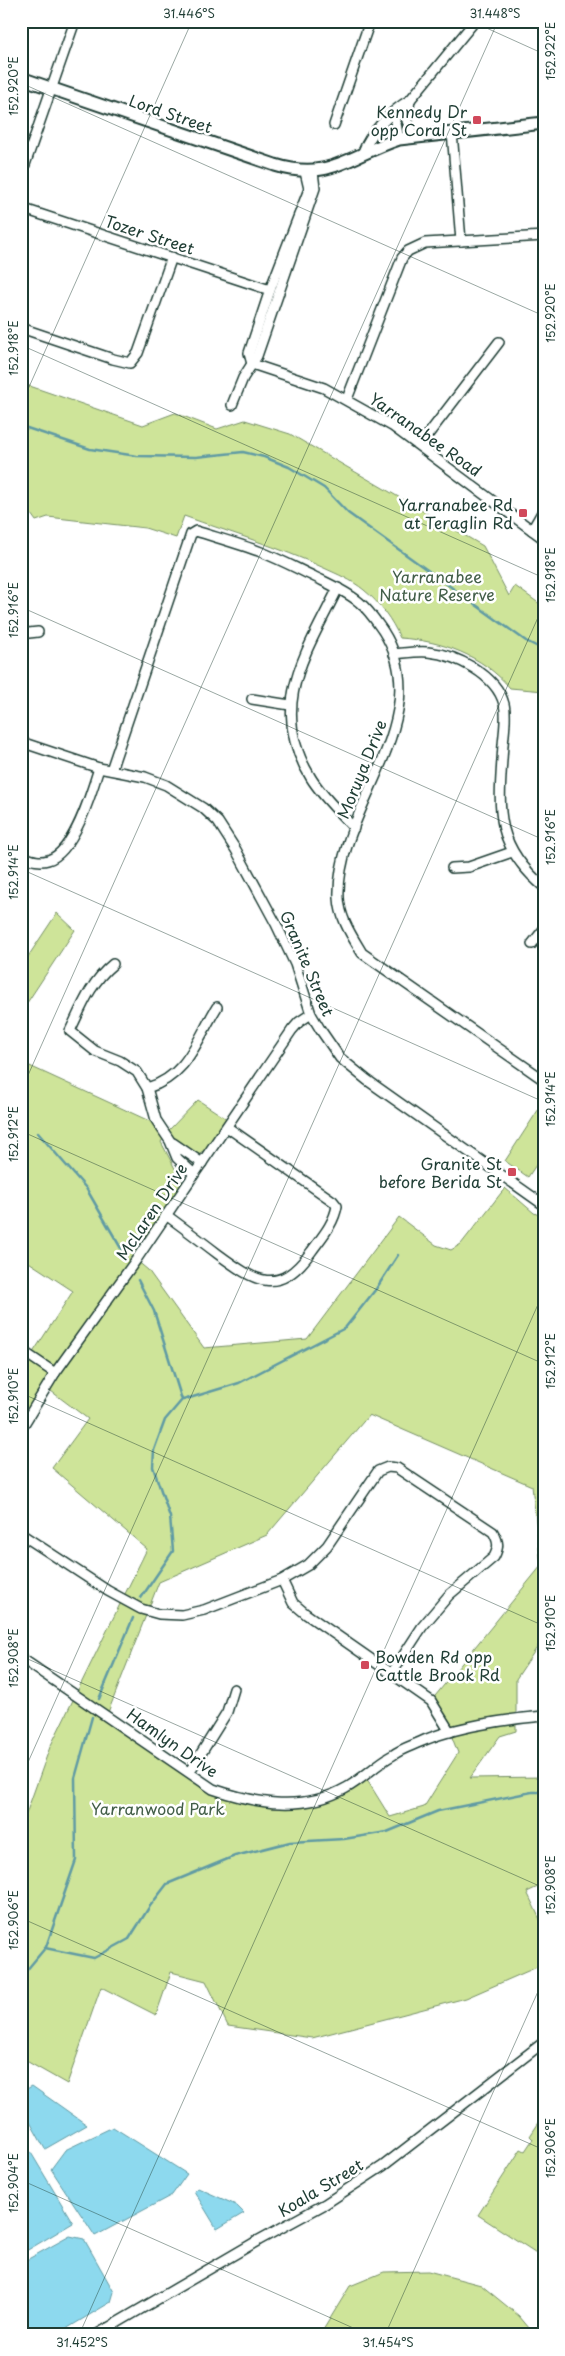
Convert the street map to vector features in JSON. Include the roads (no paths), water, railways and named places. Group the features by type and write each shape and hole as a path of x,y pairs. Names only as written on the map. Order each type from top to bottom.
{"main road":[{"name":"Lord Street","path":"21,78 274,165 309,172"},
{"path":"309,172 332,167 363,152 399,139 544,123"}],"street":[{"path":"21,176 76,21"},
{"path":"334,125 370,21"},
{"path":"363,152 368,143 394,113 410,100 475,21"},
{"path":"410,100 407,121 414,137"},
{"path":"394,113 399,139"},
{"path":"452,132 461,241"},
{"path":"252,364 249,353 270,290 309,189 309,172"},
{"path":"232,405 242,378 257,356 316,188 309,172"},
{"name":"Tozer Street","path":"21,208 270,290"},
{"path":"347,399 402,258 408,251 425,243 544,236"},
{"path":"21,328 130,363 138,354 172,258"},
{"path":"420,445 499,342"},
{"name":"Yarranabee Road","path":"252,364 324,388 347,399 420,445 544,539"},
{"path":"532,530 544,509"},
{"name":"Moruya Drive","path":"111,770 191,534 196,531 262,552 338,588 360,602 374,617 394,654 399,673 398,717 343,856 339,878 339,900 350,934 362,953 544,1080"},
{"path":"338,588 294,682 290,704 295,744 304,766 319,789 354,828"},
{"path":"21,631 29,634 38,632"},
{"path":"394,654 429,652 456,659 490,681 499,694 505,712 499,804 504,833 512,852 528,873 544,887"},
{"path":"252,699 290,704"},
{"name":"Granite Street","path":"21,742 99,768 145,776 166,785 203,808 218,822 236,850 276,924 295,964 311,1014 328,1043 352,1069 544,1205"},
{"path":"86,764 94,783"},
{"path":"21,856 43,862 50,860 61,851 78,825 99,768"},
{"path":"452,868 469,867 512,852"},
{"path":"532,944 544,929"},
{"path":"112,964 100,974 90,989 70,1031 95,1051 129,1066 137,1072 147,1088 156,1120 170,1141 177,1158 194,1174"},
{"path":"147,1088 161,1084 178,1071 194,1050 217,1007"},
{"name":"McLaren Drive","path":"21,1429 55,1373 202,1163 292,1030 299,1022 311,1014"},
{"path":"166,1215 243,1273 264,1281 275,1280 298,1269 331,1224 337,1206 333,1200 227,1126"},
{"path":"170,1141 202,1163"},
{"path":"21,1350 55,1373"},
{"path":"21,1534 108,1591 142,1610 159,1614 182,1615 204,1610 282,1580 308,1565 327,1546 378,1471 388,1467 397,1468 493,1532 497,1539 498,1549 494,1557 449,1595 422,1627 392,1672"},
{"path":"282,1580 293,1603 306,1614 392,1672 431,1701 450,1732"},
{"name":"Hamlyn Drive","path":"21,1658 213,1788 244,1800 275,1803 309,1803 346,1788 393,1754 423,1740 450,1732 544,1716"},
{"path":"190,1771 227,1712 234,1689"},
{"name":"Koala Street","path":"96,2335 259,2240 325,2204 383,2166 544,2042"}],"water":[{"path":"32,2086 87,2125 45,2149 21,2106 21,2092"},
{"path":"113,2127 187,2174 172,2195 95,2236 51,2169 65,2150"},
{"path":"21,2136 73,2223 21,2254"},
{"path":"198,2188 236,2205 244,2213 217,2229 194,2191"},
{"path":"70,2236 84,2239 114,2292 111,2302 56,2335 24,2335 21,2330 21,2263"}],"waterway":[{"path":"21,426 90,449 137,456 196,457 243,452 264,457 289,467 324,488 348,513 526,641 544,650"},
{"path":"38,1133 86,1188 126,1257"},
{"path":"183,1400 239,1383 345,1328 376,1289 398,1255"},
{"path":"138,1280 154,1311 182,1400 165,1420 154,1450 153,1467 170,1517 173,1551 141,1598"},
{"path":"99,1699 133,1618"},
{"path":"21,1977 46,1947 76,1860 75,1778 92,1717"},
{"path":"45,1948 94,1958 129,1939 167,1884 235,1856 290,1842 344,1839 387,1832 438,1811 532,1792 544,1792"}],"place":[{"name":"Kennedy Dr opp Coral St","path":"477,120"},
{"name":"Yarranabee Rd at Teraglin Rd","path":"523,513"},
{"name":"Granite St before Berida St","path":"512,1172"},
{"name":"Bowden Rd opp Cattle Brook Rd","path":"365,1665"}],"park label":[{"name":"Yarranabee Nature Reserve","path":"437,585"},
{"name":"Yarranwood Park","path":"158,1808"}]}
